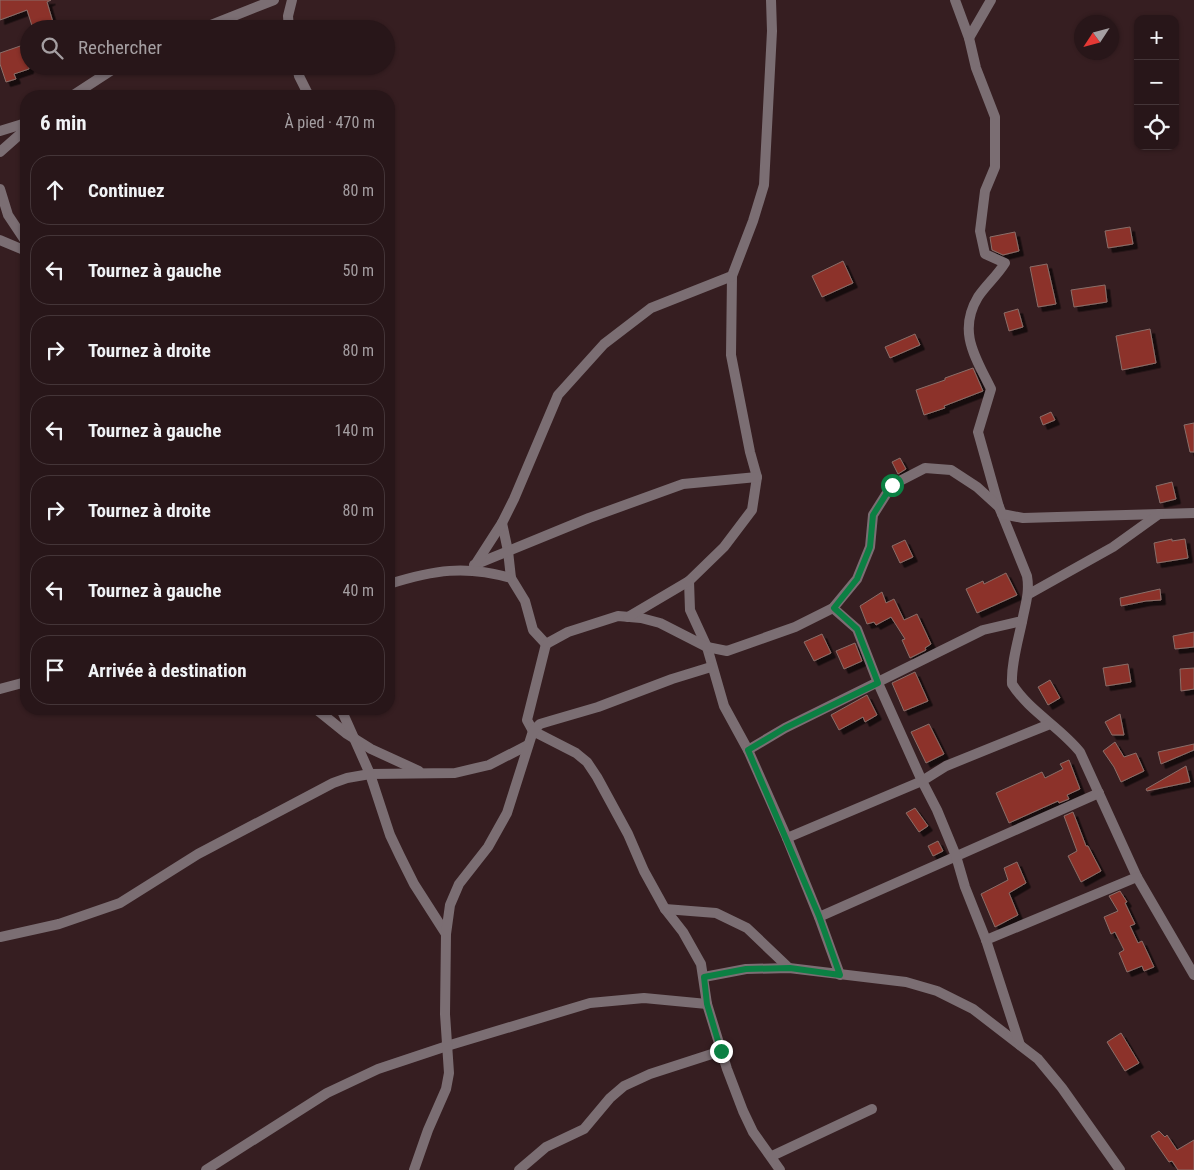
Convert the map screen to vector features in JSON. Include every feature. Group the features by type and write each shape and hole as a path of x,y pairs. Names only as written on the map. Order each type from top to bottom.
{"street":[{"path":"224,20 274,0"},
{"path":"288,20 292,0"},
{"path":"628,617 689,581 724,547 752,510 757,477 750,452 731,355 732,276 753,221 764,185 772,31 771,0"},
{"path":"955,0 969,38 976,68 995,117 995,167 985,192 980,232 985,254 1005,263 979,296 971,312 968,327 970,345 991,389 978,432 1001,510 1027,576 1029,594 1022,621 1012,684 1080,752 1137,877 1194,975"},
{"path":"969,38 991,0"},
{"path":"81,90 104,75"},
{"path":"299,75 305,90"},
{"path":"0,131 20,125"},
{"path":"0,152 20,134"},
{"path":"0,189 8,215 20,233"},
{"path":"0,240 20,248"},
{"path":"475,565 502,523 514,499 558,396 604,344 651,308 732,276"},
{"path":"780,1170 772,1156 753,1132 743,1111 721,1051 707,1004 702,964 683,932 664,909 644,871 628,834 597,777 587,762 576,753 533,732 527,720 546,644 568,632 618,616 641,618 660,623 707,647 727,651 795,627 834,608 857,579 870,547 873,515 892,485 925,468 950,470 977,487 1001,510 1023,518 1194,513"},
{"path":"395,582 419,575 462,569 475,565 589,518 683,484 757,477"},
{"path":"1029,594 1113,547 1159,514"},
{"path":"502,523 511,578 525,601 533,630 546,644"},
{"path":"462,569 492,572 511,578"},
{"path":"689,581 690,610 707,647 711,667 724,706 748,750 787,838 819,916 840,975"},
{"path":"834,608 857,629 878,683 937,810 956,856 964,887 986,940 1020,1045"},
{"path":"748,750 785,728 983,630 1022,621"},
{"path":"414,1170 428,1130 446,1089 449,1073 445,1014 446,934 450,905 459,884 488,847 507,813 533,732 540,724 550,720 598,707 672,678 711,667"},
{"path":"0,688 20,683"},
{"path":"324,715 353,738 371,749 422,773"},
{"path":"343,715 370,774 390,835 414,884 446,934"},
{"path":"787,838 922,780 946,766 1050,724"},
{"path":"0,936 59,924 120,903 198,854 316,791 347,778 370,774 455,772 489,765 528,745"},
{"path":"819,916 1099,793"},
{"path":"986,940 1137,877"},
{"path":"664,909 716,913 747,928 790,968"},
{"path":"704,977 746,969 790,968 906,982 937,991 973,1010 1038,1059 1062,1088 1120,1170"},
{"path":"206,1170 327,1093 378,1069 447,1046 590,1003 644,998 707,1004"},
{"path":"518,1170 546,1147 584,1129 610,1098 624,1086 650,1074 721,1051"},
{"path":"772,1156 872,1109"}],"building":[{"path":"0,0 51,0 47,2 52,20 30,20 27,10 0,20"},
{"path":"20,46 20,72 14,74 16,79 6,82 0,64 0,53"},
{"path":"1130,227 1133,244 1108,248 1105,231"},
{"path":"1015,232 1019,251 1003,255 992,250 990,237"},
{"path":"843,261 853,283 822,297 812,276"},
{"path":"1047,264 1056,304 1038,307 1030,267"},
{"path":"1105,285 1107,302 1074,307 1071,290"},
{"path":"1018,309 1023,327 1009,331 1004,313"},
{"path":"1150,329 1156,363 1122,370 1116,336"},
{"path":"915,334 920,345 890,358 885,347"},
{"path":"973,368 983,391 924,415 916,390"},
{"path":"1051,412 1055,420 1043,425 1040,417"},
{"path":"1194,423 1194,452 1190,452 1184,425"},
{"path":"900,458 906,469 898,474 892,462"},
{"path":"1172,482 1176,499 1160,503 1156,486"},
{"path":"1172,539 1172,541 1185,539 1188,558 1157,563 1154,543"},
{"path":"905,540 913,557 900,563 892,546"},
{"path":"1006,573 1017,595 977,613 966,589 983,581 984,584"},
{"path":"1160,589 1161,600 1121,606 1120,598"},
{"path":"882,592 886,603 894,599 904,620 917,614 931,644 925,648 926,650 910,658 902,640 905,639 891,617 876,625 874,622 867,624 860,606"},
{"path":"1194,632 1194,647 1175,649 1173,636"},
{"path":"822,634 831,653 814,661 804,642"},
{"path":"855,643 862,661 844,669 836,651"},
{"path":"1128,664 1131,682 1106,686 1103,668"},
{"path":"1194,668 1194,689 1181,691 1180,669"},
{"path":"915,672 928,701 904,711 892,683"},
{"path":"1050,680 1060,698 1048,705 1038,687"},
{"path":"867,695 877,715 865,722 863,717 839,730 831,715"},
{"path":"1120,714 1124,735 1112,735 1105,722"},
{"path":"929,724 944,754 926,763 911,732"},
{"path":"1115,742 1124,757 1136,753 1144,771 1121,782 1103,751"},
{"path":"1194,744 1194,750 1161,764 1158,752"},
{"path":"1069,760 1080,789 1067,795 1069,799 1059,803 1058,801 1009,823 996,793 1042,772 1045,778 1063,769 1060,764"},
{"path":"1186,766 1190,782 1147,791 1146,789"},
{"path":"915,808 928,826 919,832 906,813"},
{"path":"1073,812 1086,846 1088,846 1101,871 1081,882 1068,856 1077,851 1064,816"},
{"path":"938,841 943,851 933,856 928,846"},
{"path":"1017,862 1026,883 1009,893 1018,915 995,927 981,894 1008,880 1004,868"},
{"path":"1120,891 1127,902 1125,903 1135,924 1130,926 1138,943 1142,941 1154,967 1144,971 1142,966 1127,972 1119,953 1124,950 1115,932 1111,934 1104,917 1118,911 1109,896"},
{"path":"1121,1033 1139,1063 1125,1071 1107,1042"},
{"path":"1159,1131 1165,1137 1167,1135 1177,1150 1194,1140 1194,1170 1178,1170 1172,1161 1169,1162 1151,1136"}],"route":[{"path":"721,1051 707,1004 704,977 746,969 790,968 840,975 819,916 748,750 785,728 878,683 857,629 834,608 857,579 870,547 873,515 892,485"}]}
